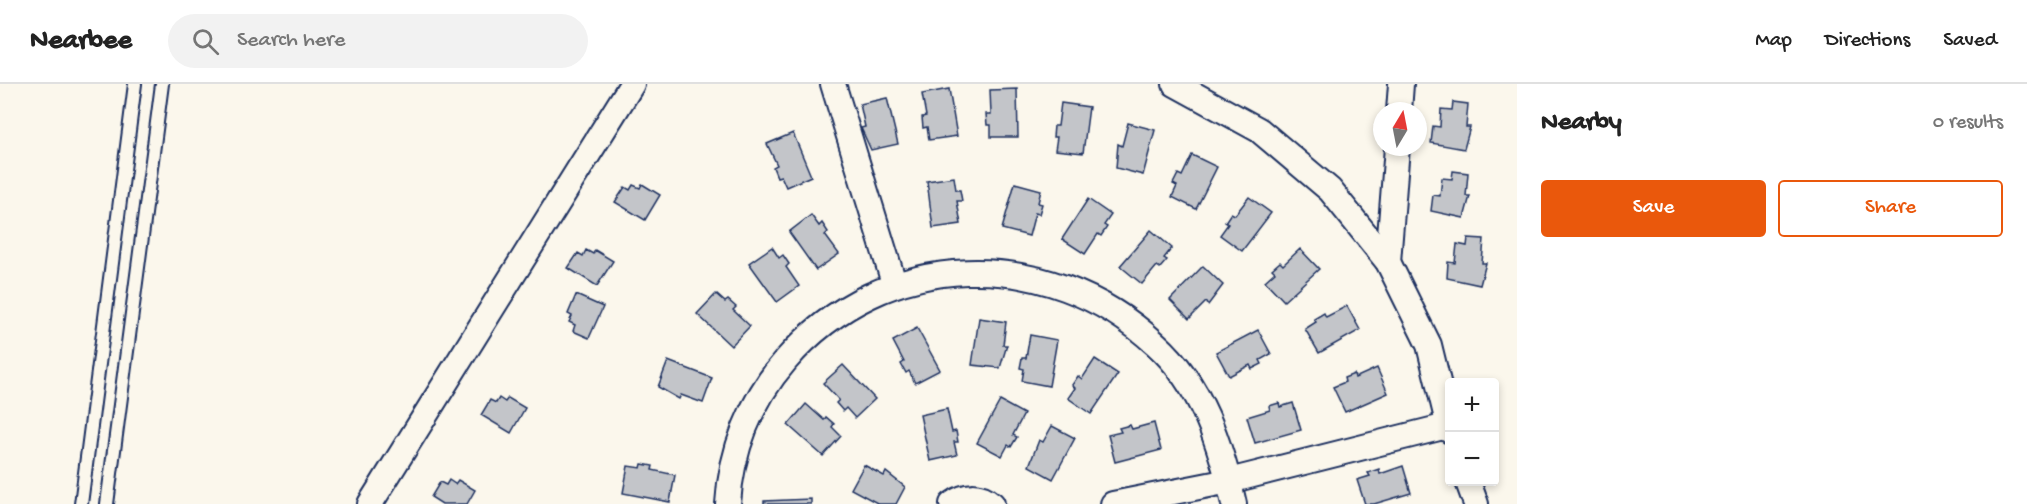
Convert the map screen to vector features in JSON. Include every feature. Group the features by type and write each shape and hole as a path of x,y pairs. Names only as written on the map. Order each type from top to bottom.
{"street":[{"path":"370,504 632,84"},
{"path":"833,84 894,284"},
{"path":"1175,84 1259,130 1330,189 1388,262 1429,345 1445,415"},
{"path":"1400,102 1401,84"},
{"path":"1388,262 1395,156"},
{"path":"728,504 737,447 750,412 771,376 797,346 826,321 859,299 894,284 973,271 1012,273 1050,281 1087,295 1121,315 1158,345 1188,382 1211,424 1223,454 1231,492"},
{"path":"1113,504 1231,492 1445,429"},
{"path":"1469,486 1476,504"},
{"path":"952,504 967,496 977,496 992,504"}],"lane":[{"path":"81,504 135,84"},
{"path":"107,504 162,84"}],"building":[{"path":"949,89 957,136 929,140 927,127 923,128 922,117 926,116 922,94"},
{"path":"1017,89 1018,137 991,137 991,125 987,125 986,114 991,114 990,90"},
{"path":"887,98 898,144 871,150 861,128 865,127 860,104"},
{"path":"1453,102 1468,104 1466,127 1470,127 1464,149 1431,143 1433,126 1440,127 1441,109 1452,110"},
{"path":"1061,103 1089,107 1083,153 1055,150 1057,137 1053,137 1054,126 1058,126"},
{"path":"1128,123 1155,130 1143,175 1116,168 1118,144 1122,146"},
{"path":"793,133 811,176 786,187 781,176 777,177 773,167 777,165 767,144"},
{"path":"1192,155 1217,167 1196,209 1172,197 1177,186 1173,184 1178,174 1182,176"},
{"path":"1453,171 1468,173 1466,196 1470,196 1464,218 1431,211 1433,195 1440,196 1442,178 1452,179"},
{"path":"954,177 956,190 960,190 962,201 957,201 961,224 933,228 927,181"},
{"path":"1015,183 1041,190 1038,203 1042,204 1039,214 1035,213 1029,236 1002,229"},
{"path":"642,184 660,195 645,220 615,202 625,187 630,190 633,185 640,188"},
{"path":"1249,197 1271,213 1242,251 1220,235 1228,224 1225,222 1231,213 1235,215"},
{"path":"1088,199 1111,215 1104,225 1107,227 1101,236 1098,234 1085,254 1062,239"},
{"path":"811,215 819,226 822,223 828,232 825,235 839,254 816,270 789,232"},
{"path":"1151,230 1172,248 1164,258 1167,260 1160,268 1157,266 1142,284 1120,266"},
{"path":"1468,238 1484,239 1482,263 1486,263 1480,285 1447,278 1448,262 1455,263 1457,244 1467,246"},
{"path":"772,247 779,258 783,255 789,264 786,267 799,286 777,302 749,263"},
{"path":"1300,249 1319,269 1284,301 1265,281 1275,272 1272,269 1280,262 1283,265"},
{"path":"586,250 593,254 595,250 613,261 597,286 568,268 578,253 583,256"},
{"path":"1203,266 1223,285 1208,305 1206,302 1189,319 1170,300"},
{"path":"716,294 725,302 728,300 736,307 733,310 750,326 731,346 697,314"},
{"path":"576,295 603,307 589,338 573,331 575,325 569,322 572,316 568,314"},
{"path":"1347,306 1360,330 1319,353 1305,329 1316,322 1314,319 1324,313 1326,317"},
{"path":"979,318 1006,322 1003,345 1007,345 1000,368 972,365"},
{"path":"917,328 940,370 915,383 909,371 906,373 901,364 904,362 893,341"},
{"path":"1258,330 1271,354 1260,360 1262,364 1252,369 1250,365 1229,376 1216,352"},
{"path":"1030,335 1057,340 1049,386 1022,381 1024,369 1020,368 1022,358 1026,358"},
{"path":"1095,359 1118,374 1091,414 1068,398 1075,388 1072,385 1078,376 1082,379"},
{"path":"668,361 712,378 703,403 681,395 679,399 658,387"},
{"path":"843,365 875,399 855,418 846,408 843,411 836,403 839,400 823,383"},
{"path":"1377,368 1388,393 1345,412 1333,387 1345,382 1344,378 1354,374 1355,378"},
{"path":"499,398 505,402 508,398 525,408 511,433 481,415 490,400 496,403"},
{"path":"1000,401 1024,414 1013,435 1017,437 1011,447 1008,445 1002,456 977,443"},
{"path":"1279,403 1280,407 1293,403 1301,430 1255,443 1247,417 1270,410 1269,406"},
{"path":"806,404 824,420 826,417 834,424 832,427 841,436 823,456 788,425"},
{"path":"947,409 952,432 956,431 958,442 954,442 957,455 930,461 920,415"},
{"path":"1154,423 1161,450 1115,462 1108,435 1121,432 1119,428 1130,425 1132,429"},
{"path":"1052,426 1075,438 1053,479 1029,466 1039,440 1043,442"},
{"path":"642,464 653,466 652,470 675,475 670,502 623,493 628,466 641,468"},
{"path":"864,465 884,476 886,472 905,487 896,504 879,504 851,489"},
{"path":"1403,466 1411,493 1374,504 1365,504 1357,480 1370,476 1368,473 1379,469 1380,474"},
{"path":"449,480 455,484 458,480 475,490 467,504 442,504 431,497 440,482 446,485"},
{"path":"811,499 811,504 764,504 764,501"}]}
